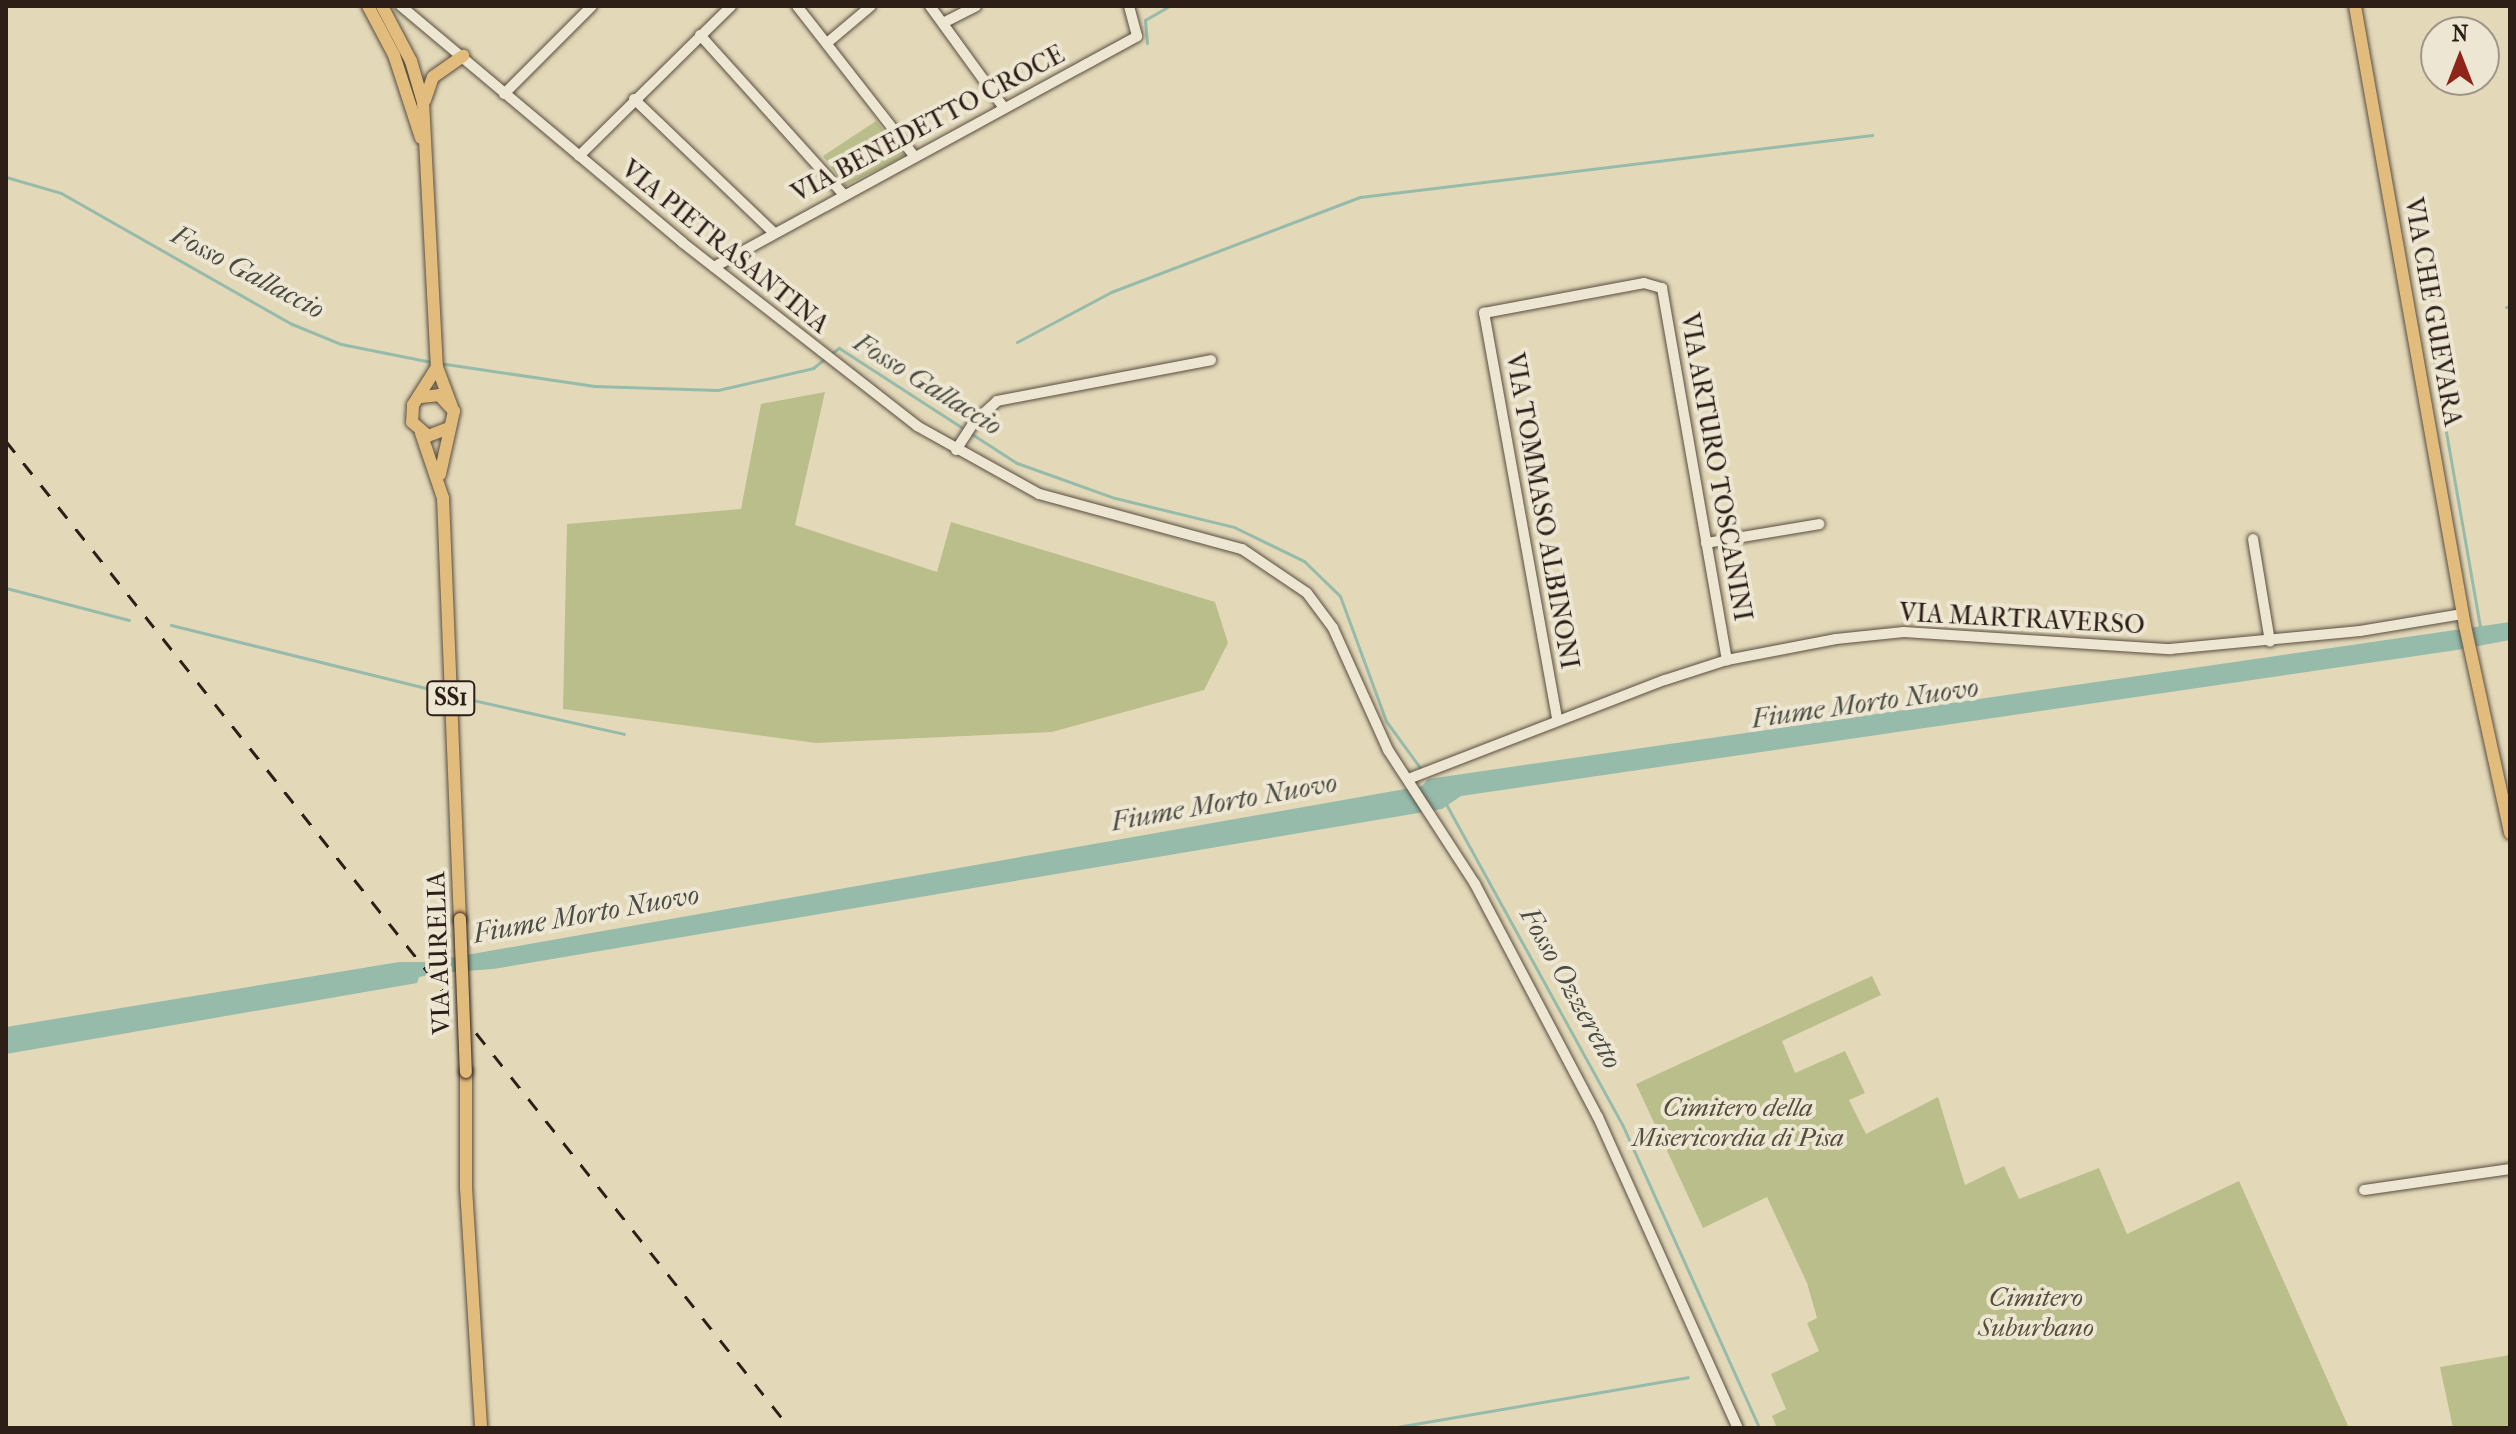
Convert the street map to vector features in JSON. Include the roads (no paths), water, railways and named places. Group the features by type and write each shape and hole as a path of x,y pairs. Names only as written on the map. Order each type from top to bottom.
{"main road":[{"name":"SS1","path":"368,6 394,55 427,161"},
{"name":"SS1","path":"382,6 411,61 425,115 437,367 452,407 449,428"},
{"name":"VIA CHE GUEVARA","path":"2355,6 2464,620 2510,833"},
{"path":"425,115 430,81 463,56"},
{"name":"SS1","path":"421,433 411,416 437,367"},
{"path":"421,397 439,395 452,407"},
{"path":"421,433 436,436 449,428"},
{"name":"VIA AURELIA","path":"449,428 439,477 466,1072 466,1188 481,1428"},
{"name":"VIA AURELIA","path":"421,433 439,477"}],"street":[{"name":"VIA PIETRASANTINA","path":"401,6 836,367 956,450 1039,494 1221,542 1282,571 1327,618 1371,716 1475,884 1598,1117 1738,1428"},
{"path":"504,94 592,6"},
{"path":"579,156 731,6"},
{"path":"797,6 914,156"},
{"path":"827,43 871,6"},
{"path":"930,6 1004,108"},
{"path":"943,23 976,6"},
{"name":"VIA BENEDETTO CROCE","path":"714,267 1137,36 1129,6"},
{"path":"700,35 844,195"},
{"path":"634,99 774,233"},
{"name":"VIA TOMMASO ALBINONI","path":"1557,718 1484,313 1657,284"},
{"name":"VIA ARTURO TOSCANINI","path":"1657,284 1663,291 1727,660"},
{"path":"956,450 973,424 997,401 1211,360"},
{"path":"1706,543 1819,524"},
{"path":"2253,539 2270,642"},
{"name":"VIA MARTRAVERSO","path":"1411,779 1557,718 1727,660 1904,632 2130,648 2270,642 2464,620"},
{"path":"2364,1190 2510,1169"}],"waterway":[{"path":"1147,43 1145,20 1169,6"},
{"path":"1017,342 1111,292 1360,197 1872,135"},
{"name":"Fosso Gallaccio","path":"6,177 61,193 292,324 341,344 431,362"},
{"name":"Fosso Gallaccio","path":"439,363 594,386 718,390 813,368 839,348 1017,463 1115,498 1234,527 1304,561 1340,596 1386,721 1421,769"},
{"path":"2434,363 2480,626"},
{"path":"6,588 129,620"},
{"path":"171,625 441,692"},
{"path":"459,697 624,734"},
{"name":"Fosso Ozzeretto","path":"1446,804 1622,1124 1759,1428"},
{"path":"1391,1428 1688,1377"}],"railway":[{"path":"6,441 790,1428"}],"water label":[{"name":"Fiume Morto Nuovo","path":"1865,703"},
{"name":"Fiume Morto Nuovo","path":"1224,802"},
{"name":"Fiume Morto Nuovo","path":"586,914"}],"park label":[{"name":"Cimitero della Misericordia di Pisa","path":"1738,1123"},
{"name":"Cimitero Suburbano","path":"2036,1313"}]}
